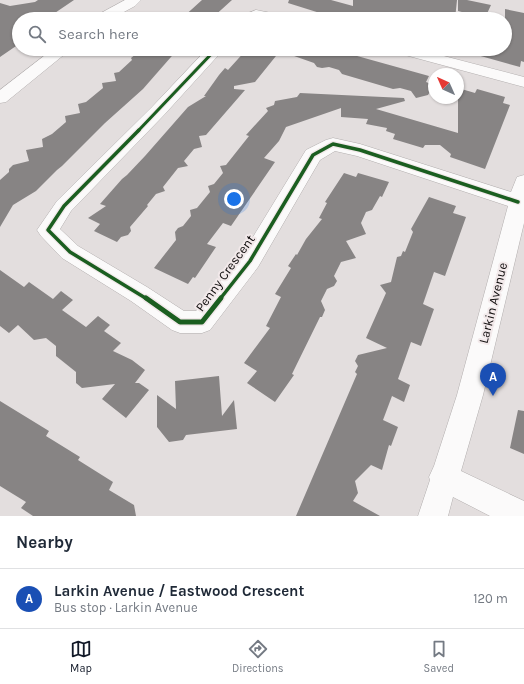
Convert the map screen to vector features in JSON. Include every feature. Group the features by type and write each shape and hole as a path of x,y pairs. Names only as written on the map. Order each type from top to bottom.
{"street":[{"path":"109,11 124,8 134,0"},
{"path":"0,98 54,56"},
{"name":"Penny Crescent","path":"209,56 158,111 64,206 48,230 70,252 139,294 180,322 202,322 250,261 313,155 333,144 521,192"},
{"path":"426,56 524,82"},
{"name":"Larkin Avenue","path":"433,516 443,477 470,395 521,192"},
{"path":"443,477 522,516"}],"building":[{"path":"38,0 74,0 56,12 12,12 12,49 0,57 0,3 10,6 35,2"},
{"path":"202,0 232,0 219,12 189,12"},
{"path":"289,0 331,0 353,6 353,0 457,0 456,12 317,12 288,3"},
{"path":"458,0 467,0 491,5 488,12 458,11"},
{"path":"505,9 524,13 524,62 521,61 520,67 481,56 512,56 512,12 505,12"},
{"path":"133,56 172,56 143,89 105,123 36,191 13,205 0,227 0,180 9,172 9,169 13,165 29,161 26,150 43,147 42,139 52,134 66,122 65,116 80,113 78,104 86,102 103,88 102,83 116,81 114,73 119,72 132,60 131,58"},
{"path":"241,56 276,56 255,82 234,86 234,89 245,90 206,135 199,136 202,147 194,149 184,161 188,166 178,168 163,187 165,191 156,194 130,227 131,231 128,235 121,237 117,242 94,231 100,224 88,218 106,206 100,204 188,107 206,96 204,96 225,68 228,70"},
{"path":"294,56 357,56 428,76 426,82 428,83 428,95 416,98 411,91 400,88 393,89 342,74 339,70 329,67 317,67 314,63"},
{"path":"477,89 505,97 503,103 510,105 485,169 450,157 451,154 440,145 425,145 423,148 393,139 395,134 386,131 387,128 366,124 368,119 341,117 341,108 286,127 279,141 264,158 275,162 231,226 223,223 207,244 216,247 195,278 193,277 188,284 154,268 176,240 175,232 178,228 183,226 191,216 190,210 197,208 210,192 208,186 214,184 223,173 220,166 226,165 249,136 246,135 268,111 266,108 274,105 275,101 297,97 300,93 404,98 405,101 376,109 458,133 458,104 464,104 464,90 475,93"},
{"path":"344,173 356,177 358,173 389,182 382,197 380,196 372,210 366,212 361,223 366,234 346,241 356,258 341,262 334,276 337,281 334,286 327,289 321,301 325,310 322,317 320,317 292,374 294,375 275,402 247,383 257,371 244,363 270,328 266,326 281,297 275,294 291,268 288,266 296,254 297,255 306,239 322,219 319,218 327,203 325,202"},
{"path":"429,197 456,206 453,213 466,217 445,276 434,272 423,304 434,309 421,346 411,342 398,379 410,385 404,402 392,396 383,420 398,427 391,446 389,445 382,470 371,465 355,481 358,493 353,501 380,516 296,516 357,374 355,372 358,366 355,361 358,355 387,348 366,338 386,293 380,285 391,282 397,257 401,256 403,251 405,252 413,232 411,229"},
{"path":"0,270 24,287 29,282 53,299 61,291 73,300 62,310 86,327 98,316 110,325 104,331 121,343 113,351 132,360 145,370 135,383 139,383 149,390 126,418 102,399 115,384 82,388 76,383 76,372 56,356 56,346 46,338 34,340 18,325 9,333 0,326"},
{"path":"219,376 222,416 234,400 237,429 186,435 183,440 169,442 157,427 157,395 176,409 175,381"},
{"path":"0,401 49,431 46,436 80,457 78,460 113,482 109,490 134,505 136,516 33,516 21,508 26,502 0,486"},
{"path":"518,410 524,411 524,454 510,448"}],"cycle path":[{"path":"209,56 158,111 64,206 48,230 70,252 139,294 180,322 202,322 250,261 313,155 333,144 360,150 518,202"}],"place":[{"name":"Larkin Avenue / Eastwood Crescent","path":"493,396"}]}
